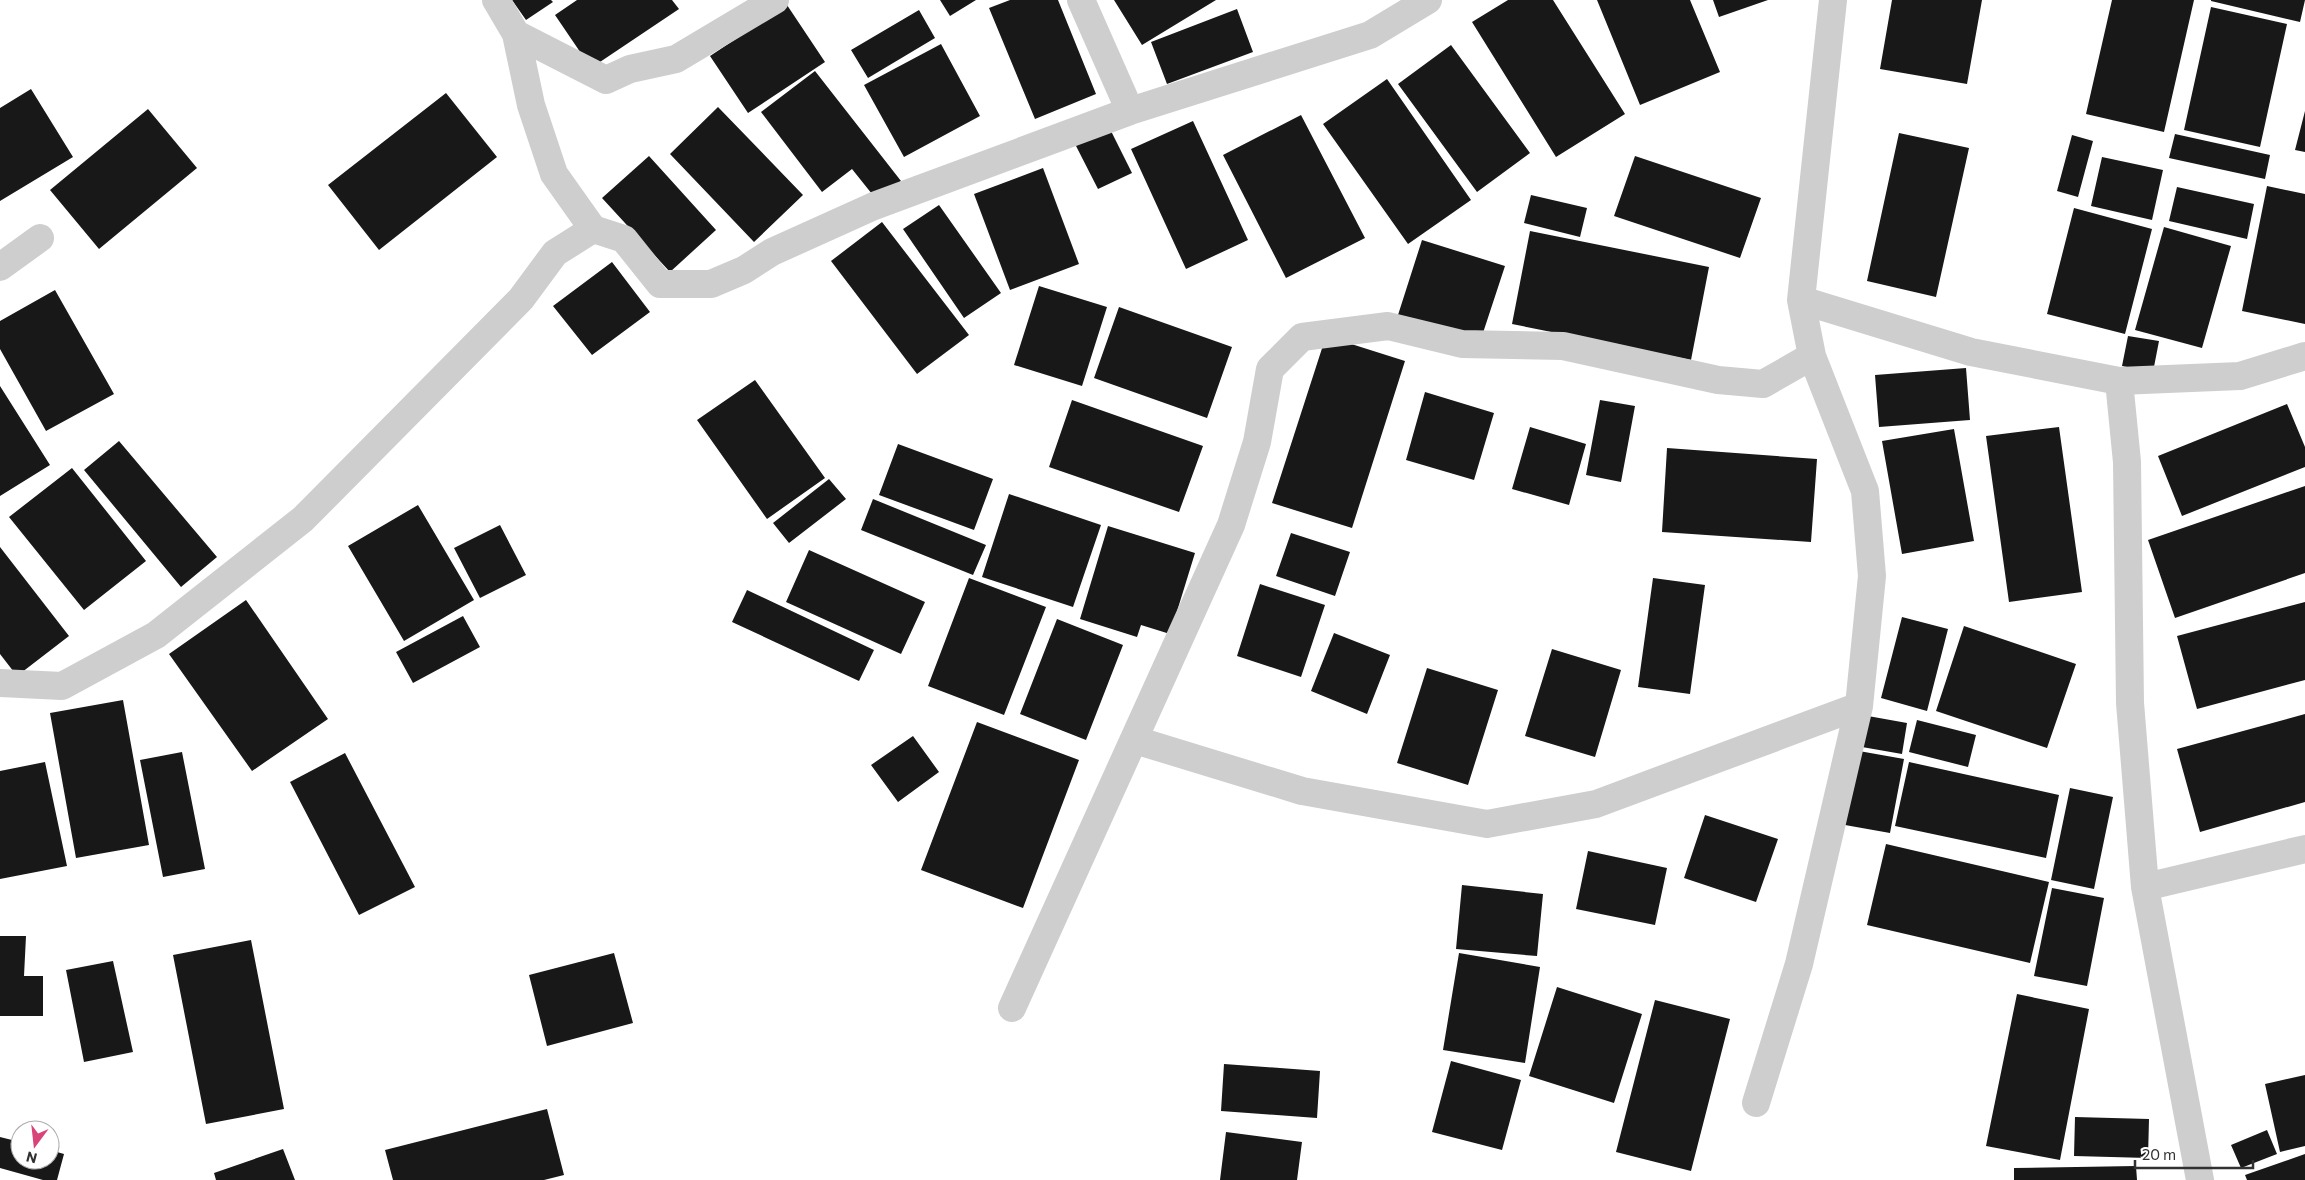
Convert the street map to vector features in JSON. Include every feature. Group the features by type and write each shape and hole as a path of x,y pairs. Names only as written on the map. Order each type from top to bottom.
{"street":[{"path":"496,0 516,34 530,105 554,174 593,229 624,239 660,284 711,284 744,270 772,252 874,206 1130,111 1370,35 1428,0"},
{"path":"516,34 606,80 630,69 676,58 775,0"},
{"path":"1081,0 1130,111"},
{"path":"1756,1103 1799,964 1860,706 1872,576 1865,491 1812,356 1801,300 1832,0"},
{"path":"0,683 62,686 156,635 303,519 521,299 556,253 593,229"},
{"path":"0,267 40,238"},
{"path":"1801,300 1971,352 2119,381 2240,376 2305,356"},
{"path":"1012,1008 1231,525 1257,442 1270,369 1302,337 1388,326 1462,344 1563,346 1718,380 1763,384 1812,356"},
{"path":"2119,381 2128,462 2130,703 2145,886 2200,1180"},
{"path":"1134,740 1302,791 1487,824 1596,804 1860,706"},
{"path":"2145,886 2305,848"}],"building":[{"path":"512,0 551,0 553,2 526,20"},
{"path":"577,0 672,0 679,9 591,68 555,15"},
{"path":"940,0 976,0 950,16"},
{"path":"1010,0 1058,0 1096,94 1035,119 989,8"},
{"path":"1114,0 1216,0 1142,45"},
{"path":"1508,0 1553,0 1625,114 1556,157 1472,22"},
{"path":"1597,0 1690,0 1720,72 1640,105"},
{"path":"1713,0 1768,0 1719,17"},
{"path":"1892,0 1982,0 1967,84 1880,69"},
{"path":"2112,0 2194,0 2164,132 2086,114"},
{"path":"2211,0 2305,0 2300,22 2211,1"},
{"path":"787,5 825,62 748,113 710,56"},
{"path":"2211,7 2287,24 2260,147 2184,130"},
{"path":"1237,9 1253,52 1167,84 1151,42"},
{"path":"919,10 935,38 868,78 851,50"},
{"path":"941,44 980,116 904,157 864,85"},
{"path":"1451,45 1530,153 1477,192 1398,84"},
{"path":"815,71 901,181 876,199 852,169 822,192 761,112"},
{"path":"1387,79 1471,200 1408,244 1323,124"},
{"path":"31,89 73,157 0,201 0,108"},
{"path":"446,93 497,157 379,250 328,185"},
{"path":"718,107 803,195 754,242 670,154"},
{"path":"148,109 197,168 99,249 50,190"},
{"path":"2305,111 2305,152 2295,150"},
{"path":"1301,115 1365,238 1286,278 1223,155"},
{"path":"1193,121 1248,240 1186,269 1131,149"},
{"path":"1109,127 1132,173 1098,189 1075,144"},
{"path":"1899,133 1969,148 1936,297 1867,281"},
{"path":"2175,134 2270,155 2265,179 2169,158"},
{"path":"2072,135 2093,141 2078,197 2057,191"},
{"path":"649,156 716,230 670,272 602,198"},
{"path":"1635,156 1761,198 1740,258 1614,216"},
{"path":"2102,157 2163,170 2152,220 2091,206"},
{"path":"1043,168 1079,264 1010,290 974,194"},
{"path":"2267,186 2305,194 2305,324 2242,311"},
{"path":"2177,187 2254,204 2247,239 2169,221"},
{"path":"1531,195 1587,208 1580,237 1524,223"},
{"path":"939,205 1001,293 964,318 903,229"},
{"path":"2074,208 2152,229 2125,334 2047,314"},
{"path":"882,222 969,335 917,374 831,261"},
{"path":"2164,227 2231,246 2202,348 2135,330"},
{"path":"1530,231 1709,267 1691,360 1512,324"},
{"path":"1422,240 1505,266 1480,342 1398,315"},
{"path":"612,262 650,312 592,355 553,306"},
{"path":"1039,286 1107,307 1082,386 1014,365"},
{"path":"55,290 114,394 46,431 0,349 0,321"},
{"path":"1119,307 1232,347 1207,418 1094,378"},
{"path":"1326,336 1405,361 1352,528 1272,503"},
{"path":"2128,336 2159,341 2153,372 2122,366"},
{"path":"1966,368 1970,420 1879,427 1875,375"},
{"path":"755,380 825,478 767,519 697,420"},
{"path":"0,386 50,465 0,496"},
{"path":"1425,392 1494,413 1474,480 1406,460"},
{"path":"1072,400 1203,446 1179,512 1049,467"},
{"path":"1600,400 1635,406 1621,482 1586,475"},
{"path":"2287,404 2305,447 2305,467 2182,516 2158,456"},
{"path":"1530,427 1586,444 1569,505 1512,489"},
{"path":"2059,427 2082,592 2009,602 1986,436"},
{"path":"1954,429 1974,541 1902,554 1882,441"},
{"path":"119,441 217,557 181,587 84,470"},
{"path":"898,444 993,479 974,530 879,495"},
{"path":"1667,448 1817,459 1811,542 1662,532"},
{"path":"72,468 146,561 84,610 9,517"},
{"path":"829,479 846,499 789,543 773,523"},
{"path":"2305,486 2305,573 2175,618 2148,540"},
{"path":"1009,494 1101,525 1073,607 982,577"},
{"path":"873,499 986,545 973,575 861,530"},
{"path":"418,505 474,600 404,641 348,546"},
{"path":"500,525 526,575 480,598 454,548"},
{"path":"1108,526 1195,553 1170,634 1141,625 1137,637 1080,619"},
{"path":"1291,533 1350,552 1335,596 1276,576"},
{"path":"0,547 69,636 17,676 0,654"},
{"path":"809,550 925,602 901,654 786,602"},
{"path":"969,578 1046,607 1004,715 928,686"},
{"path":"1653,578 1705,585 1690,694 1638,687"},
{"path":"1260,584 1325,605 1301,677 1237,656"},
{"path":"747,590 874,650 859,681 732,622"},
{"path":"246,600 328,719 252,771 169,654"},
{"path":"2305,602 2305,680 2197,709 2177,636"},
{"path":"463,616 480,647 413,683 396,652"},
{"path":"1902,617 1948,629 1927,711 1881,698"},
{"path":"1057,619 1123,645 1086,740 1020,714"},
{"path":"1964,626 2076,664 2047,748 1936,711"},
{"path":"1334,633 1390,655 1367,714 1311,691"},
{"path":"1552,649 1621,670 1595,757 1525,736"},
{"path":"1427,668 1498,690 1468,785 1397,763"},
{"path":"123,700 149,845 76,858 50,713"},
{"path":"2305,714 2305,802 2200,832 2177,749"},
{"path":"1868,716 1907,723 1902,754 1862,747"},
{"path":"1917,720 1976,735 1968,767 1909,752"},
{"path":"977,722 1079,760 1023,908 921,870"},
{"path":"913,736 939,772 898,802 871,765"},
{"path":"1859,751 1904,759 1890,833 1845,825"},
{"path":"182,752 205,869 163,877 140,760"},
{"path":"345,753 415,887 359,915 290,782"},
{"path":"45,762 67,866 0,879 0,771"},
{"path":"1909,762 2059,795 2046,858 1895,826"},
{"path":"2070,788 2113,797 2094,889 2051,880"},
{"path":"1705,815 1778,839 1756,902 1684,878"},
{"path":"1886,844 2049,882 2030,963 1867,925"},
{"path":"1588,851 1667,868 1655,925 1576,909"},
{"path":"1462,885 1543,894 1537,956 1456,949"},
{"path":"2052,888 2104,898 2087,986 2034,976"},
{"path":"0,936 26,936 24,976 43,976 43,1016 0,1016"},
{"path":"251,940 284,1109 206,1124 173,955"},
{"path":"614,953 633,1023 547,1046 529,975"},
{"path":"1459,953 1540,967 1525,1063 1443,1050"},
{"path":"113,961 133,1052 84,1062 66,970"},
{"path":"1557,987 1642,1014 1614,1103 1529,1076"},
{"path":"2017,994 2089,1009 2060,1160 1986,1146"},
{"path":"1655,1000 1730,1019 1691,1171 1616,1152"},
{"path":"1451,1061 1521,1080 1502,1150 1432,1132"},
{"path":"1224,1064 1320,1071 1317,1118 1221,1111"},
{"path":"2305,1075 2305,1146 2280,1152 2265,1084"},
{"path":"547,1109 564,1175 544,1180 393,1180 385,1150"},
{"path":"2075,1117 2149,1119 2148,1158 2074,1156"},
{"path":"2267,1130 2277,1154 2241,1168 2231,1145"},
{"path":"1226,1132 1302,1142 1297,1180 1220,1180"},
{"path":"0,1137 10,1140 10,1170 60,1170 57,1180 43,1180 0,1168"},
{"path":"283,1149 295,1180 216,1180 214,1173"},
{"path":"60,1153 64,1154 60,1169"},
{"path":"2305,1154 2305,1180 2247,1180 2245,1175"},
{"path":"2136,1166 2137,1180 2014,1180 2014,1168"}]}
